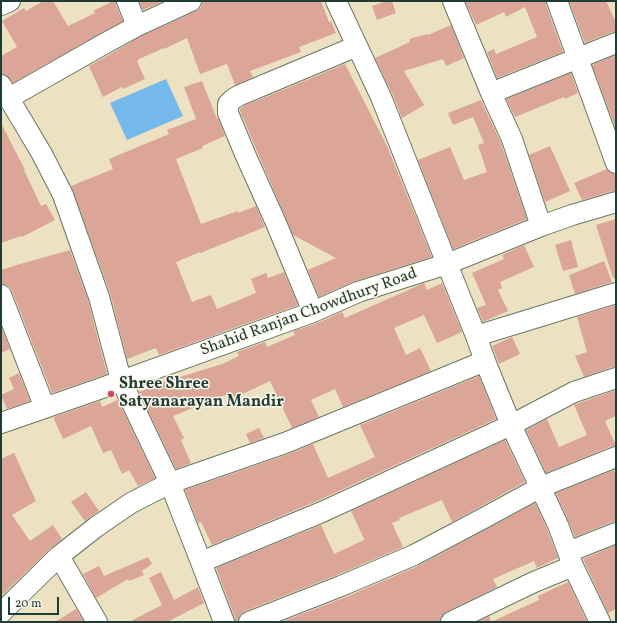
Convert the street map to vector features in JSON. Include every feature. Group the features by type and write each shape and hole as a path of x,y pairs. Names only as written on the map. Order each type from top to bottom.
{"street":[{"path":"1,5 10,1"},
{"path":"127,1 137,26"},
{"path":"191,1 137,26 102,45 5,92 42,154 63,195 99,297 121,380 170,482 224,622"},
{"path":"336,1 381,98 511,425 541,487 558,525 570,559 600,622"},
{"path":"453,1 491,93 512,139 541,226"},
{"path":"557,1 616,163"},
{"path":"491,93 616,43"},
{"path":"313,312 228,113 228,104 240,95 356,46"},
{"name":"Shahid Ranjan Chowdhury Road","path":"1,423 313,312 358,292 446,264 541,226 616,202"},
{"path":"476,336 616,293"},
{"path":"1,295 44,408"},
{"path":"1,613 60,556 96,527 131,503 170,482 285,444 485,361"},
{"path":"201,562 322,512 511,425 574,392 616,378"},
{"path":"248,622 341,586 414,555 541,487 616,457"},
{"path":"451,622 534,582 570,559 616,533"},
{"path":"60,556 98,622"}],"water":[{"path":"166,79 183,116 127,140 110,103"}],"building":[{"path":"43,1 53,1 68,26 95,13 93,11 113,1 116,1 116,5 123,21 13,83 7,75 1,74 1,56 17,47 2,21 24,8 26,11"},
{"path":"139,1 164,1 143,10"},
{"path":"202,1 321,1 329,22 331,21 336,33 299,47 301,52 250,71 253,77 235,85 227,64 200,74 187,38 139,59 137,61 145,79 123,89 122,87 103,97 89,66 142,36 196,11 201,7"},
{"path":"386,1 392,1 396,13 377,20 372,6"},
{"path":"465,1 546,1 546,5 563,52 497,78 487,52 494,49 496,54 537,37 525,7 506,17 504,12 476,25"},
{"path":"569,1 606,1 616,23 616,32 612,32 585,43"},
{"path":"451,25 464,58 446,66 443,59 404,71 424,105 402,118 375,58 410,42 409,39 428,35"},
{"path":"616,55 616,129 592,65"},
{"path":"345,64 387,146 432,257 355,281 319,297 308,270 336,258 293,235 240,109 245,105"},
{"path":"571,73 578,93 565,99 564,97 515,117 506,99"},
{"path":"202,81 225,136 202,146 203,148 176,159 201,224 256,206 265,227 176,262 192,302 211,295 217,309 256,293 251,279 266,273 268,278 284,272 298,305 159,355 156,348 127,359 110,293 71,186 113,169 109,159 169,134 167,130 196,119 184,87"},
{"path":"481,100 501,143 527,219 453,249 418,160 450,147 464,180 487,172 478,145 484,143 473,117 453,125 448,113"},
{"path":"1,123 25,170 41,206 46,204 55,220 22,237 21,236 1,243"},
{"path":"550,146 570,191 545,202 529,155"},
{"path":"607,169 609,172 616,174 616,191 582,200 574,183"},
{"path":"616,219 616,278 613,278 596,225"},
{"path":"571,240 578,267 563,271 555,245"},
{"path":"524,245 534,267 500,282 502,288 498,290 508,311 483,322 477,308 486,305 472,273 504,259 502,255"},
{"path":"70,250 88,300 107,374 52,393 12,291 8,286 1,284 1,270"},
{"path":"604,261 612,282 575,294 569,275"},
{"path":"424,283 427,290 442,283 462,332 437,343 424,315 394,328 406,355 420,348 431,371 343,407 335,389 311,400 319,417 292,428 270,381 232,399 230,394 199,403 200,405 173,416 184,438 181,440 191,463 176,469 139,392 164,382 222,364 239,356 237,352 265,342 267,347 295,335 293,331 318,323 342,312 345,318"},
{"path":"616,305 616,367 584,377 575,356 587,352 577,317"},
{"path":"1,327 10,349 1,353"},
{"path":"512,337 520,354 499,364 492,346"},
{"path":"19,373 30,401 7,409 1,395 14,389 9,378"},
{"path":"479,376 496,419 317,501 212,545 201,522 198,523 185,490 289,454 313,444 328,478 375,457 360,425"},
{"path":"616,390 616,416 605,421 616,446 612,446 546,473 526,430 547,419 559,447 587,435 574,405"},
{"path":"118,400 155,478 138,486 129,470 122,474 111,450 103,453 91,426 63,439 54,419 54,417 100,401 102,407"},
{"path":"259,428 264,438 250,443 246,434"},
{"path":"505,440 525,482 452,522 442,500 399,518 400,520 392,523 403,547 245,611 240,615 238,622 235,622 235,618 216,568 321,525 334,554 364,540 351,511"},
{"path":"14,453 36,501 12,515 30,541 53,525 62,539 1,596 1,459"},
{"path":"614,470 616,474 616,522 612,522 575,537 556,493"},
{"path":"86,492 99,511 85,521 71,502"},
{"path":"535,503 558,558 537,568 534,561 493,579 497,587 446,612 441,616 440,622 281,622 346,597 418,566"},
{"path":"616,545 616,609 608,613 583,559"},
{"path":"148,557 152,564 142,571 144,575 129,581 128,579 96,598 83,574 99,566 104,576"},
{"path":"161,572 174,600 198,587 204,603 167,622 129,622 162,605 149,578"},
{"path":"568,582 587,622 491,622 539,600 538,596"},
{"path":"76,609 84,622 55,622"},
{"path":"489,616 491,622 477,622"}],"place":[{"name":"Shree Shree Satyanarayan Mandir","path":"111,394"}]}
